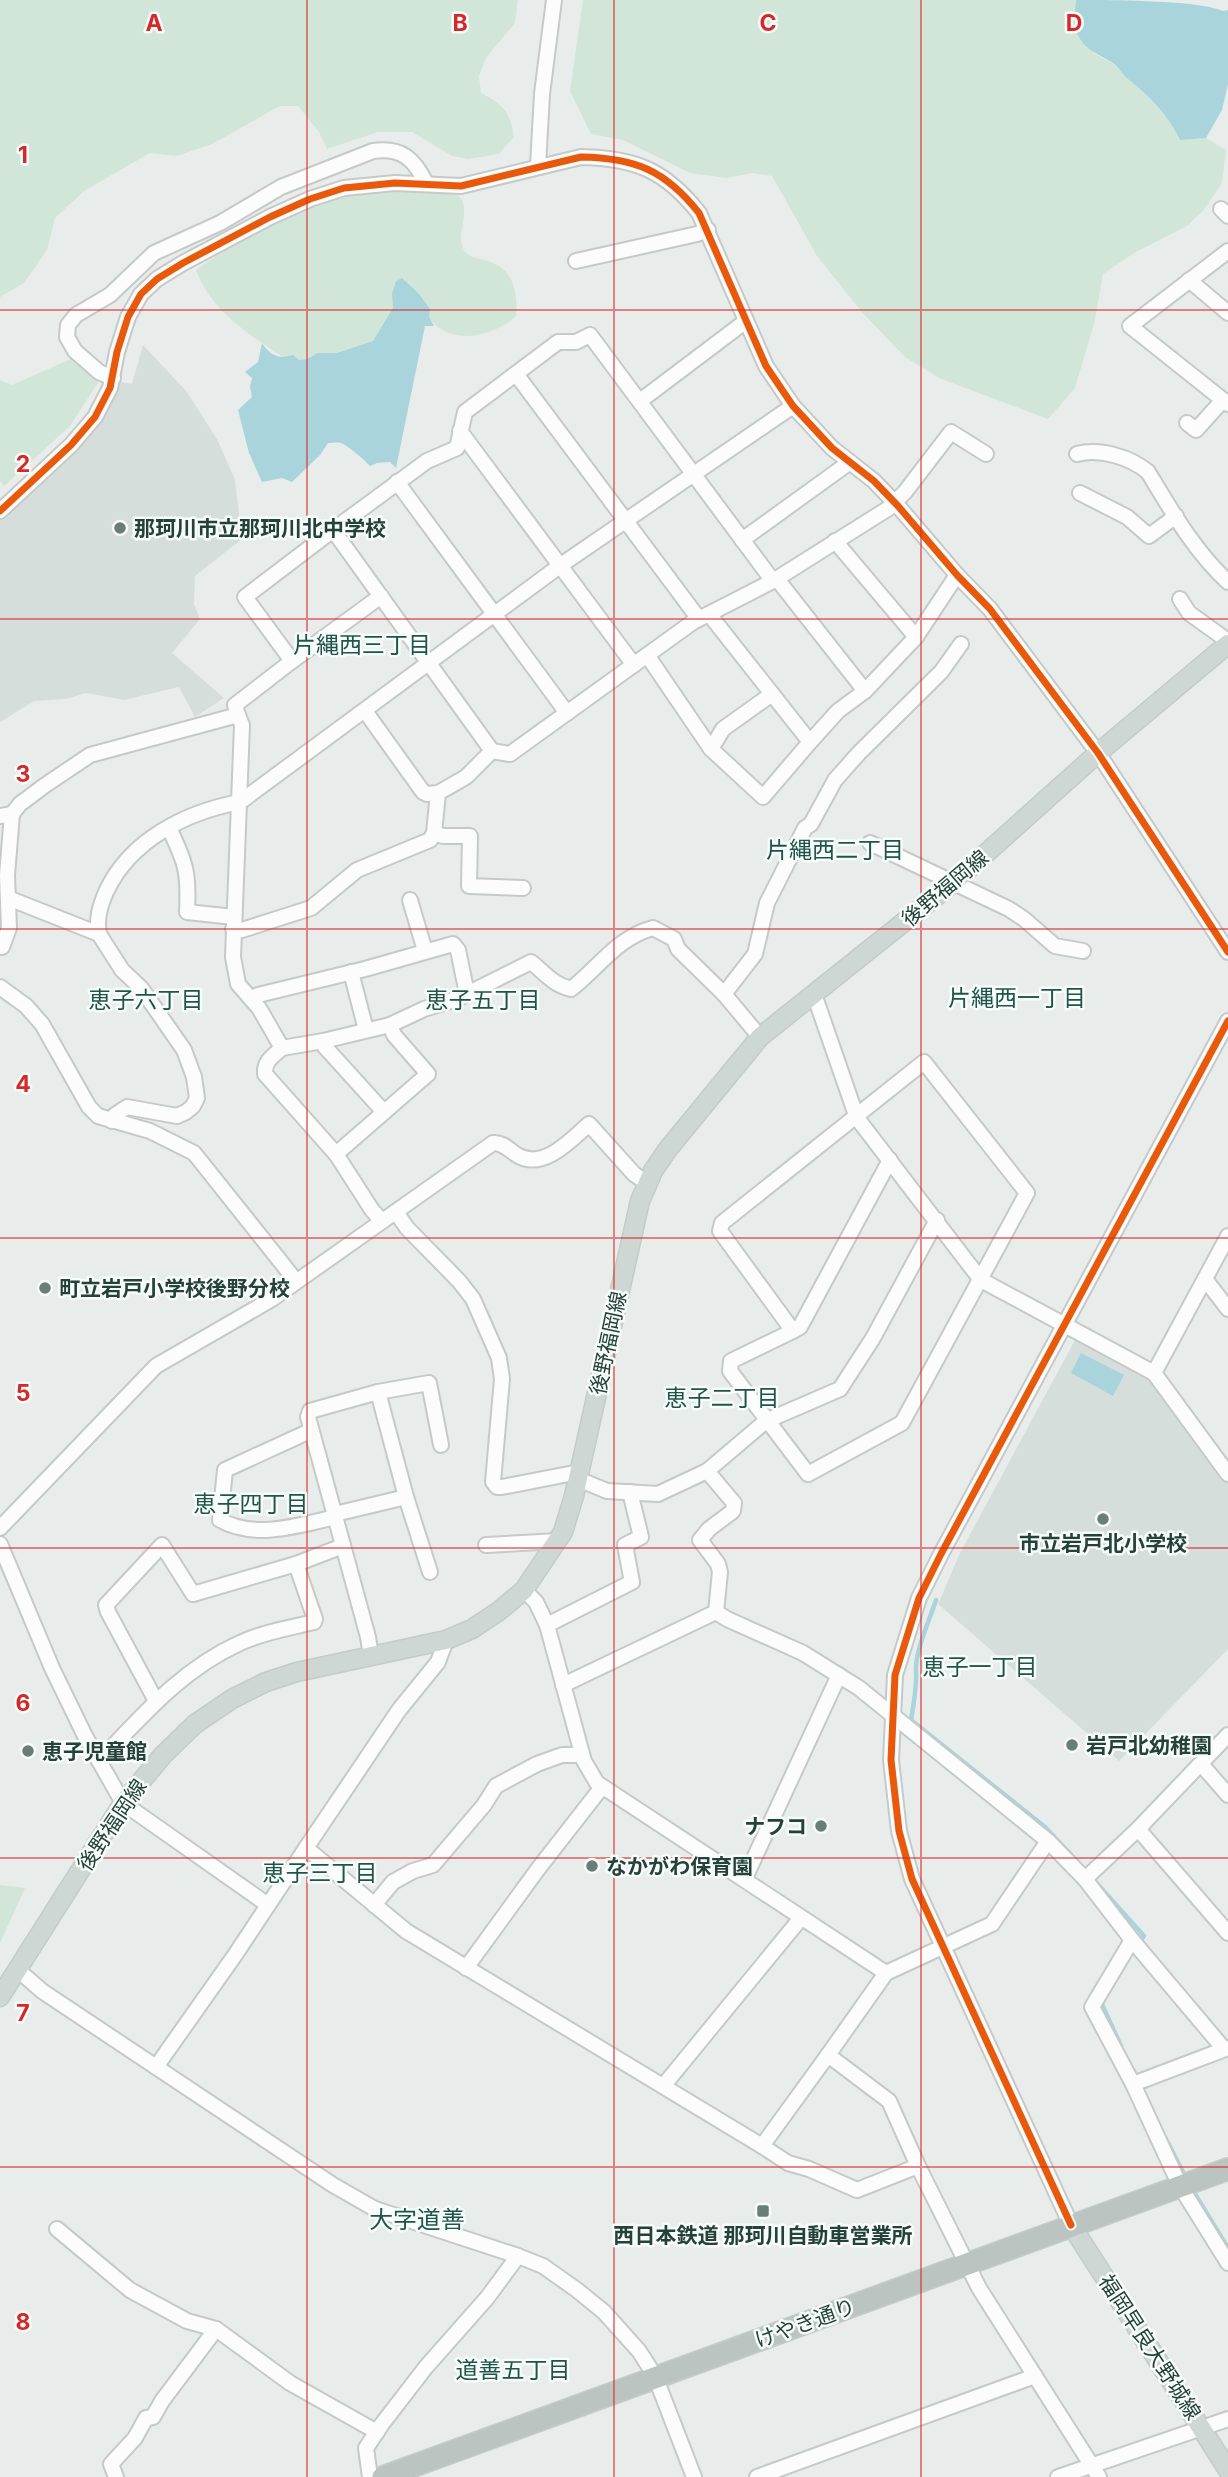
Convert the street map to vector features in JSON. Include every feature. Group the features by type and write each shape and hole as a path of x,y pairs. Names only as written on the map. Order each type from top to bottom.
{"highway":[{"name":"けやき通り","path":"383,2477 1228,2169"}],"main road":[{"name":"後野福岡線","path":"0,1997 123,1803 163,1755 195,1724 232,1699 266,1682 297,1672 446,1640 472,1629 524,1590 563,1532 579,1476 640,1201 647,1183 668,1149 760,1037 954,882 1098,753 1228,643"},
{"name":"福岡早良大野城線","path":"1071,2225 1228,2470"}],"street":[{"path":"538,166 541,94 554,0"},
{"path":"113,378 99,372 75,351 67,337 68,325 76,315 110,295 154,253 220,223 281,187 373,151 387,149 404,154 416,164 426,183"},
{"path":"0,511 36,480 83,432 104,401 113,378 122,334 141,294 157,279 183,263 310,198 344,188 394,183 461,186 581,157 599,157 641,165 682,191 699,213 766,366 793,406 816,433 874,481 990,609 1098,753 1228,952"},
{"path":"576,261 708,230"},
{"path":"1196,430 1226,402 1130,326 1228,251"},
{"path":"1189,280 1228,313"},
{"path":"640,401 746,321"},
{"path":"292,661 245,597 397,482 427,461 457,448 465,412 516,373 558,342 576,342 590,334 743,540 865,691"},
{"path":"516,373 627,521 810,742"},
{"path":"112,1121 127,1107 177,1116 193,1106 197,1098 191,1064 176,1036 141,988 122,970 99,934 97,923 102,902 114,875 133,852 169,828 207,809 240,802 561,565 793,406"},
{"path":"460,431 634,665"},
{"path":"333,530 492,751 510,754 704,617 775,580 895,503 951,432 986,454"},
{"path":"1077,454 1091,452 1121,457 1141,466 1148,472 1218,573 1228,582"},
{"path":"743,540 850,462"},
{"path":"397,482 567,713"},
{"path":"1080,493 1127,517 1149,536 1176,516"},
{"path":"835,541 916,637"},
{"path":"647,655 711,749 763,797 838,711 865,691 916,637 957,575"},
{"path":"282,1048 251,999 238,984 234,970 233,923 242,725 235,705 381,596"},
{"path":"1180,599 1189,614 1228,643"},
{"path":"724,994 755,954 767,903 805,828 811,824 835,780 941,672 961,644"},
{"path":"711,749 723,729 772,694"},
{"path":"365,711 427,794 438,793 466,777 492,751"},
{"path":"1,949 9,928 6,815 90,755 238,715"},
{"path":"169,828 187,867 187,912 233,923 242,930 311,908 358,870 430,840 434,833 438,793"},
{"path":"434,833 443,836 470,836 469,886 523,888"},
{"path":"870,843 954,882 1024,919 1055,946 1083,951"},
{"path":"9,898 99,934"},
{"path":"410,900 425,951"},
{"path":"383,1222 372,1210 336,1154 265,1074 264,1067 268,1060 282,1048 390,1025 424,1009 457,999 531,962 555,985 571,989 621,943 639,932 653,928 674,939 678,949 724,994 760,1037"},
{"path":"251,999 453,944 458,950 467,994"},
{"path":"351,972 366,1030"},
{"path":"0,987 26,1006 42,1024 89,1107 98,1116 150,1131 194,1153 296,1281"},
{"path":"814,995 857,1118 981,1280 1154,1373 1228,1474"},
{"path":"1071,2225 912,1879 899,1830 891,1760 895,1675 919,1598 1228,1021"},
{"path":"336,1154 428,1074 394,1035 390,1025"},
{"path":"323,1041 384,1112"},
{"path":"793,1331 720,1231 722,1223 924,1062 1027,1193 902,1423 808,1474 766,1422 730,1371 729,1365 731,1361 800,1328 890,1160"},
{"path":"0,1528 156,1366 272,1300 493,1143 499,1143 522,1158 539,1159 558,1150 589,1125 634,1174 647,1183"},
{"path":"396,1212 407,1228 473,1299 499,1358 502,1379 493,1482 497,1487 579,1476 607,1491 658,1494 707,1471 766,1422 840,1389 873,1338 937,1220"},
{"path":"1154,1373 1228,1236"},
{"path":"1205,1279 1228,1309"},
{"path":"371,1656 308,1417 310,1411 378,1392 429,1383 441,1445"},
{"path":"378,1392 406,1497 430,1572"},
{"path":"310,1431 225,1470 220,1520 241,1528 269,1531 406,1497"},
{"path":"707,1471 734,1503 733,1511 709,1529 700,1541 718,1564 720,1572 716,1612"},
{"path":"547,1625 632,1582 625,1545 641,1537 630,1492"},
{"path":"486,1545 558,1541"},
{"path":"0,1544 48,1660 123,1803 268,1905"},
{"path":"156,1701 106,1605 162,1545 193,1594 296,1564 343,1546"},
{"path":"99,1761 156,1701 185,1675 239,1643 314,1622 296,1564"},
{"path":"524,1590 536,1602 547,1625 582,1755 602,1787 745,1878 886,1973"},
{"path":"716,1612 803,1653 892,1713 1048,1841 1085,1879 1132,1940 1226,2049 1133,2084"},
{"path":"563,1685 716,1612"},
{"path":"156,2067 386,1728 438,1662 446,1640"},
{"path":"745,1878 839,1675"},
{"path":"1085,1879 1138,1829 1228,1735"},
{"path":"374,1905 393,1882 413,1871 433,1865 484,1805 496,1786 537,1764 562,1755 582,1755"},
{"path":"1201,1764 1228,1795"},
{"path":"466,1968 602,1787"},
{"path":"1138,1829 1228,1933"},
{"path":"762,2146 886,1973 992,1924 1048,1841"},
{"path":"306,1848 407,1931 664,2085 788,2163 857,2190 918,2166"},
{"path":"664,2085 801,1918"},
{"path":"1132,1940 1092,2007 1133,2084 1180,2186 1228,2263"},
{"path":"18,1970 42,1991 283,2153 375,2209 518,2256 543,2266 572,2286 604,2312 639,2351 655,2376 694,2477"},
{"path":"828,2055 889,2101 979,2288 1095,2471"},
{"path":"57,2230 130,2290 187,2321 216,2329 290,2383 377,2432"},
{"path":"370,2477 366,2448 426,2367 487,2298 518,2256"},
{"path":"116,2477 111,2464 135,2438 146,2418 153,2417 216,2329"},
{"path":"757,2477 773,2474 1035,2376"},
{"path":"1058,2477 1095,2471 1228,2418"}],"shaded area":[{"name":"那珂川市立那珂川北中学校","path":"143,345 187,392 218,441 235,480 242,539 195,576 194,604 200,619 172,653 224,698 195,717 179,687 124,700 86,693 66,699 34,701 0,722 0,516 35,484 116,381 132,384"},
{"name":"市立岩戸北小学校","path":"1075,1340 1149,1377 1228,1484 1228,1649 1119,1761 938,1604 960,1553"}],"green space":[{"path":"0,0 518,0 515,23 486,58 479,76 481,93 504,110 514,137 499,154 468,159 452,156 412,132 378,132 327,149 319,132 298,106 280,106 212,144 177,156 150,153 84,191 55,218 47,250 24,283 0,297"},
{"path":"583,0 1076,0 1074,25 1088,46 1095,54 1114,64 1143,91 1167,119 1180,140 1206,138 1226,150 1222,183 1203,211 1187,226 1134,253 1103,274 1095,320 1075,388 1048,419 939,378 905,357 861,311 817,256 772,176 752,173 727,178 690,173 623,140 591,134 570,91"},
{"path":"399,188 443,190 459,196 464,206 461,237 464,250 472,256 495,264 507,273 516,294 516,316 499,328 467,336 446,332 421,308 389,336 360,354 292,363 236,324 203,286 196,270 252,231 309,203 350,192"},
{"path":"73,358 101,378 70,426 4,486 0,481 0,380 12,385"},
{"path":"0,1885 25,1888 0,1943"}],"water":[{"path":"1076,0 1174,3 1228,10 1228,84 1222,110 1206,138 1180,140 1151,99 1115,65 1086,46 1075,28"},
{"path":"402,278 430,309 429,317 434,326 425,326 396,468 390,462 370,466 344,444 328,443 320,455 292,482 282,478 262,482 249,453 238,410 252,397 252,378 245,372 258,362 262,343 275,355 293,355 299,360 318,353 337,353 373,341 393,308 392,294 396,281"},
{"path":"1081,1353 1124,1375 1113,1396 1071,1373"}],"waterway":[{"path":"936,1600 916,1663 916,1689 911,1720 1045,1827 1077,1861"},
{"path":"1092,1878 1144,1936 1138,1944"},
{"path":"1100,2000 1121,2046"},
{"path":"1166,2139 1186,2178"},
{"path":"1192,2189 1228,2248"}],"cycle path":[{"path":"0,511 71,445 95,417 110,388 128,317 141,294 157,279 183,263 270,217 310,199 344,188 395,183 461,186 581,157 617,160 648,169 674,186 699,213 766,366 793,406 832,448 874,481 990,609 1098,753 1228,952"},
{"path":"1071,2225 912,1879 899,1831 891,1760 895,1675 919,1598 941,1554 1228,1021"}],"place":[{"name":"那珂川市立那珂川北中学校","path":"120,528"},
{"name":"町立岩戸小学校後野分校","path":"45,1288"},
{"name":"市立岩戸北小学校","path":"1103,1519"},
{"name":"岩戸北幼稚園","path":"1072,1745"},
{"name":"恵子児童館","path":"28,1751"},
{"name":"ナフコ","path":"821,1826"},
{"name":"なかがわ保育園","path":"592,1866"},
{"name":"西日本鉄道 那珂川自動車営業所","path":"763,2211"}],"district":[{"name":"片縄西三丁目","path":"362,645"},
{"name":"片縄西二丁目","path":"835,850"},
{"name":"片縄西一丁目","path":"1017,998"},
{"name":"恵子六丁目","path":"146,1000"},
{"name":"恵子五丁目","path":"483,1000"},
{"name":"恵子二丁目","path":"722,1398"},
{"name":"恵子四丁目","path":"251,1504"},
{"name":"恵子一丁目","path":"980,1667"},
{"name":"恵子三丁目","path":"320,1873"},
{"name":"大字道善","path":"417,2219"},
{"name":"道善五丁目","path":"513,2370"}]}
